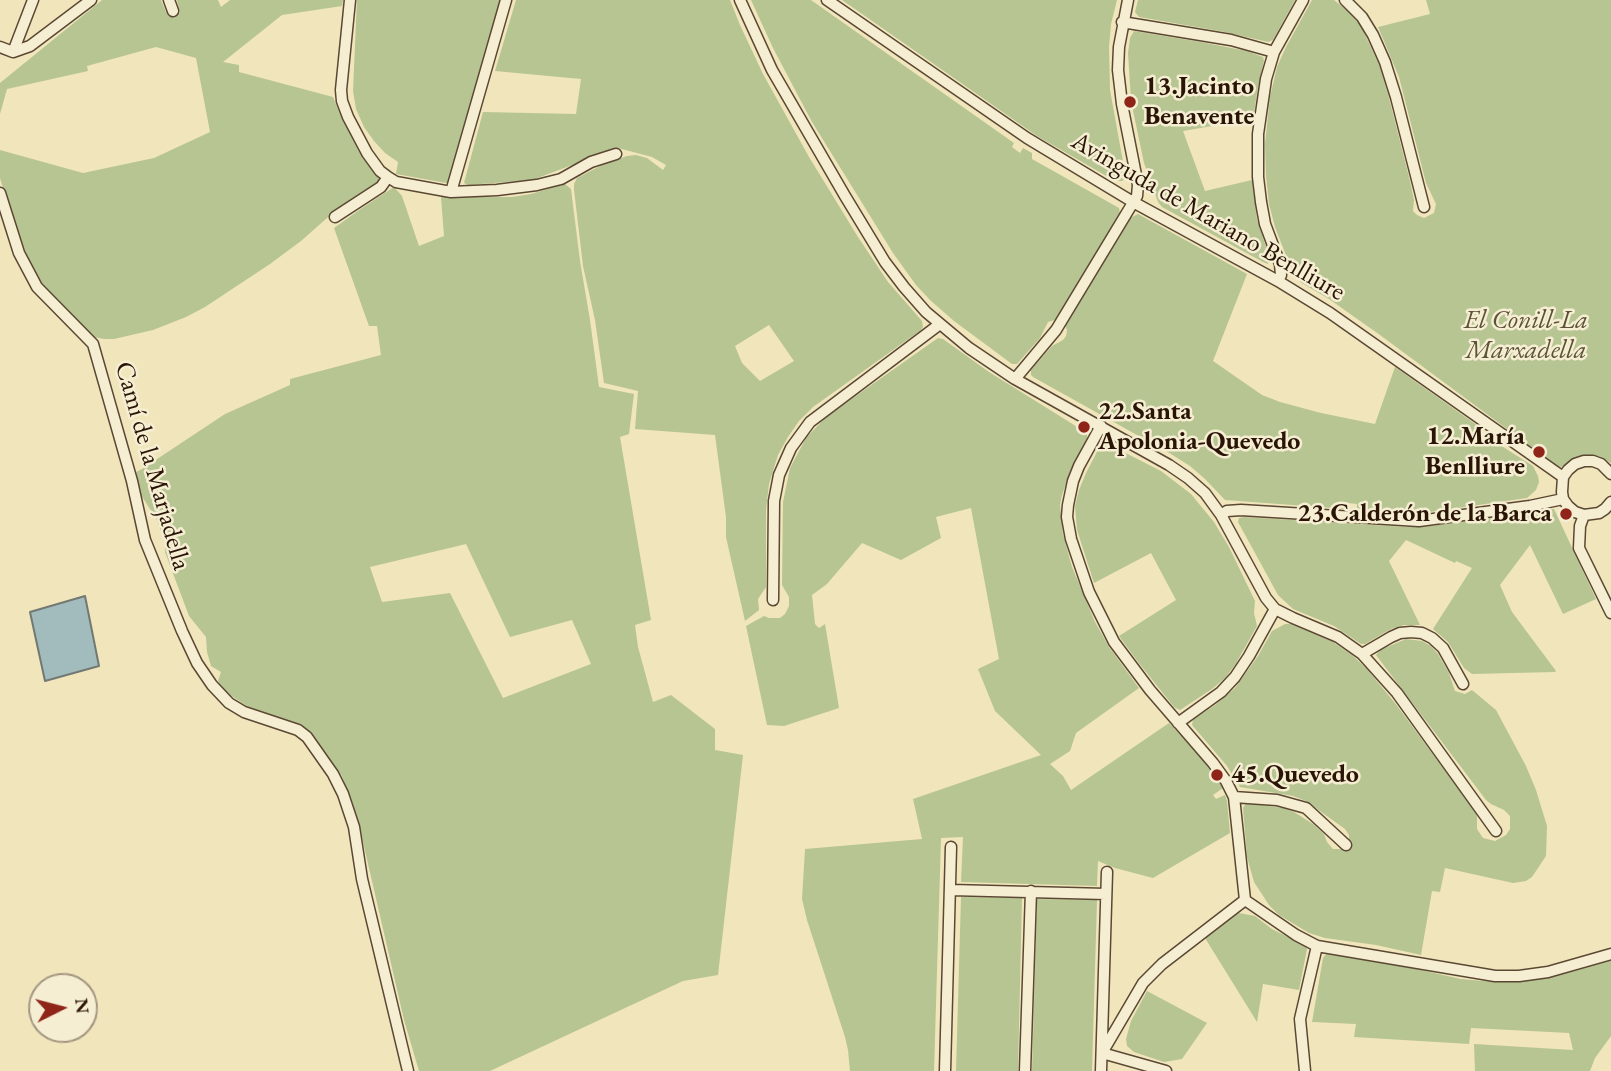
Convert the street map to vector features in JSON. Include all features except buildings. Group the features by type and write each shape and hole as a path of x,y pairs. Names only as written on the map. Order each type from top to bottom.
{"street":[{"path":"17,51 33,0"},
{"path":"0,47 17,51 38,41 91,0"},
{"path":"350,0 342,101 367,153 380,171 396,182 451,191 497,190 537,185 561,179 591,162 616,153"},
{"path":"451,191 506,0"},
{"path":"740,0 792,108 885,262 926,312 970,348 1015,379 1169,465 1205,493 1221,515 1266,598 1275,609 1338,637 1362,654 1396,693 1496,831"},
{"name":"Avinguda de Mariano Benlliure","path":"827,0 1027,138 1133,202 1278,281 1330,313 1563,477"},
{"path":"1015,379 1056,330 1137,196 1138,185 1118,71 1122,22 1128,0"},
{"path":"1278,281 1281,275 1280,264 1265,224 1261,202 1258,157 1261,110 1274,52 1303,0"},
{"path":"1345,0 1362,17 1385,62 1424,206"},
{"path":"1122,22 1231,40 1274,52"},
{"path":"335,217 381,187 388,177"},
{"name":"Camí de la Marjadella","path":"0,193 19,253 37,287 93,344 132,481 145,540 181,631 197,663 229,704 244,712 298,730 307,737 333,774 343,794 354,827 362,878 408,1071"},
{"path":"774,600 774,501 779,475 791,448 810,422 940,324"},
{"path":"1101,426 1073,481 1067,517 1071,539 1089,592 1114,642 1150,690 1213,763 1234,797 1245,900 1296,936 1317,946 1495,976 1548,972 1611,954"},
{"path":"1611,474 1601,464 1584,461 1568,470 1562,484 1563,499 1575,512 1584,515 1599,513 1611,503"},
{"path":"1221,515 1241,510 1419,521 1563,499"},
{"path":"1584,515 1580,526 1579,548 1611,613"},
{"path":"1178,723 1221,691 1235,677 1275,609"},
{"path":"1362,654 1391,636 1422,633 1443,648 1463,684"},
{"path":"1234,797 1277,800 1306,808 1346,845"},
{"path":"945,1071 951,847"},
{"path":"1101,1071 1107,872"},
{"path":"951,890 1106,894"},
{"path":"1025,1071 1031,891"},
{"path":"1102,1053 1143,983 1162,964 1245,900"},
{"path":"1306,1071 1300,1019 1317,946"},
{"path":"1303,1041 1311,1071"},
{"path":"1102,1053 1166,1071"}],"green space":[{"path":"102,0 161,0 166,12 180,13 177,0 218,0 221,7 230,0 343,0 342,6 282,15 223,62 239,65 239,72 333,97 359,152 380,180 270,264 205,307 153,330 114,339 94,337 57,302 36,275 14,226 0,178 0,150 83,173 154,158 210,132 196,58 156,47 87,66 88,71 7,89 0,114 0,83"},
{"path":"357,0 501,0 449,182 396,174 398,162 385,153 364,127 356,109 353,91"},
{"path":"516,0 730,0 763,74 809,157 888,282 922,321 921,330 813,407 788,437 778,455 769,484 766,510 766,587 758,599 759,610 745,621 726,537 726,517 715,435 635,429 638,391 604,383 595,320 583,266 574,190 577,178 627,156 647,158 663,170 666,165 652,157 618,148 532,180 468,185 464,183 483,112 576,114 581,79 495,71","holes":["769,325 794,361 760,381 742,363 735,346"]},
{"path":"751,0 811,0 1014,143 1012,147 1020,153 1023,148 1032,153 1032,159 1119,208 1120,213 1058,319 1048,322 1040,338 1017,364 1012,364 954,321 916,285 893,253 812,122"},
{"path":"842,0 1117,0 1109,47 1110,90 1126,178 1115,181 1037,136"},
{"path":"1138,0 1295,0 1273,40 1268,42 1139,17 1135,12"},
{"name":"El Conill-La Marxadella","path":"1312,0 1334,0 1361,26 1380,67 1388,94 1410,181 1413,211 1424,218 1434,213 1436,204 1426,183 1399,77 1378,27 1430,14 1426,0 1611,0 1611,463 1599,456 1587,455 1561,467 1557,466 1380,335 1300,282 1292,271 1269,204 1265,144 1270,97 1277,67"},
{"path":"1134,31 1247,51 1263,57 1253,119 1183,131 1205,191 1252,180 1257,219 1270,259 1268,264 1162,207 1158,202 1144,163 1131,101 1128,53"},
{"path":"565,184 571,189 599,387 634,394 629,434 620,437 651,620 635,625 653,702 671,695 715,729 715,750 743,755 718,975 683,981 490,1071 419,1071 404,1020 360,829 342,776 308,730 247,706 224,691 218,681 221,672 211,666 206,637 189,616 165,552 166,544 157,520 141,495 136,472 225,414 290,385 290,379 381,355 377,326 369,326 334,228 362,208 394,187 402,196 419,246 444,236 441,197 512,197","holes":["466,544 510,637 572,620 591,664 503,698 450,593 382,602 370,567"]},
{"path":"1138,214 1247,274 1213,361 1262,395 1321,413 1375,424 1395,367 1478,426 1475,433 1533,466 1539,482 1536,490 1527,498 1423,513 1357,510 1357,504 1348,503 1346,509 1225,500 1190,466 1033,377 1031,370 1052,346 1066,336 1065,324 1130,218"},
{"path":"938,338 1087,433 1062,495 1060,505 1063,534 1072,567 1095,622 1109,647 1139,688 1076,733 1070,751 1050,764 1063,776 1071,790 1169,723 1216,775 1223,788 1213,795 1216,799 1225,795 1230,833 1153,878 1098,861 1097,886 961,882 963,837 941,838 934,1071 850,1071 845,1037 802,899 805,849 922,839 913,799 1041,755 995,711 978,669 999,659 971,508 936,517 941,538 901,560 862,543 827,584 812,595 815,624 819,628 825,624 839,708 784,726 767,725 746,626 764,616 780,618 789,606 789,597 782,585 783,502 790,468 806,438 826,417"},
{"path":"1106,443 1161,471 1191,494 1214,522 1229,547 1255,601 1257,626 1235,665 1212,689 1180,710 1174,707 1119,636 1176,600 1151,553 1094,583 1077,530 1075,506 1079,490 1099,448"},
{"path":"1554,509 1596,599 1563,614 1530,545 1500,585 1512,612 1555,672 1472,674 1464,668 1448,642 1433,629 1472,568 1406,540 1389,561 1420,625 1404,625 1391,629 1361,644 1334,626 1293,609 1278,595 1238,522 1239,518 1244,517 1423,527"},
{"path":"1285,624 1333,642 1366,668 1477,814 1477,829 1483,838 1495,841 1506,835 1510,829 1510,816 1486,800 1376,655 1380,650 1406,639 1422,641 1431,646 1449,673 1455,691 1465,694 1472,690 1496,710 1536,790 1547,826 1546,856 1532,877 1513,883 1445,868 1440,892 1432,891 1421,955 1309,933 1279,915 1254,882 1247,857 1243,808 1246,803 1294,812 1324,834 1333,849 1342,849 1349,840 1345,829 1306,801 1293,796 1240,787 1227,766 1192,725 1193,720 1235,688 1272,631"},
{"path":"961,897 1022,898 1018,1071 956,1071"},
{"path":"1037,899 1097,900 1092,1071 1032,1071"},
{"path":"1239,913 1255,916 1307,949 1299,990 1263,984 1257,1022 1205,938"},
{"path":"1329,953 1483,981 1507,980 1611,956 1611,1036 1595,1058 1590,1071 1475,1071 1474,1044 1573,1050 1569,1033 1471,1028 1469,1044 1354,1037 1356,1024 1312,1022 1323,958"},
{"path":"1147,991 1207,1023 1182,1059 1164,1062 1134,1052 1127,1046 1131,1021"}],"water":[{"path":"85,596 99,666 45,681 30,612"}],"place":[{"name":"13.Jacinto Benavente","path":"1130,102"},
{"name":"22.Santa Apolonia-Quevedo","path":"1084,427"},
{"name":"12.María Benlliure","path":"1539,452"},
{"name":"23.Calderón de la Barca","path":"1566,514"},
{"name":"45.Quevedo","path":"1217,775"}]}
